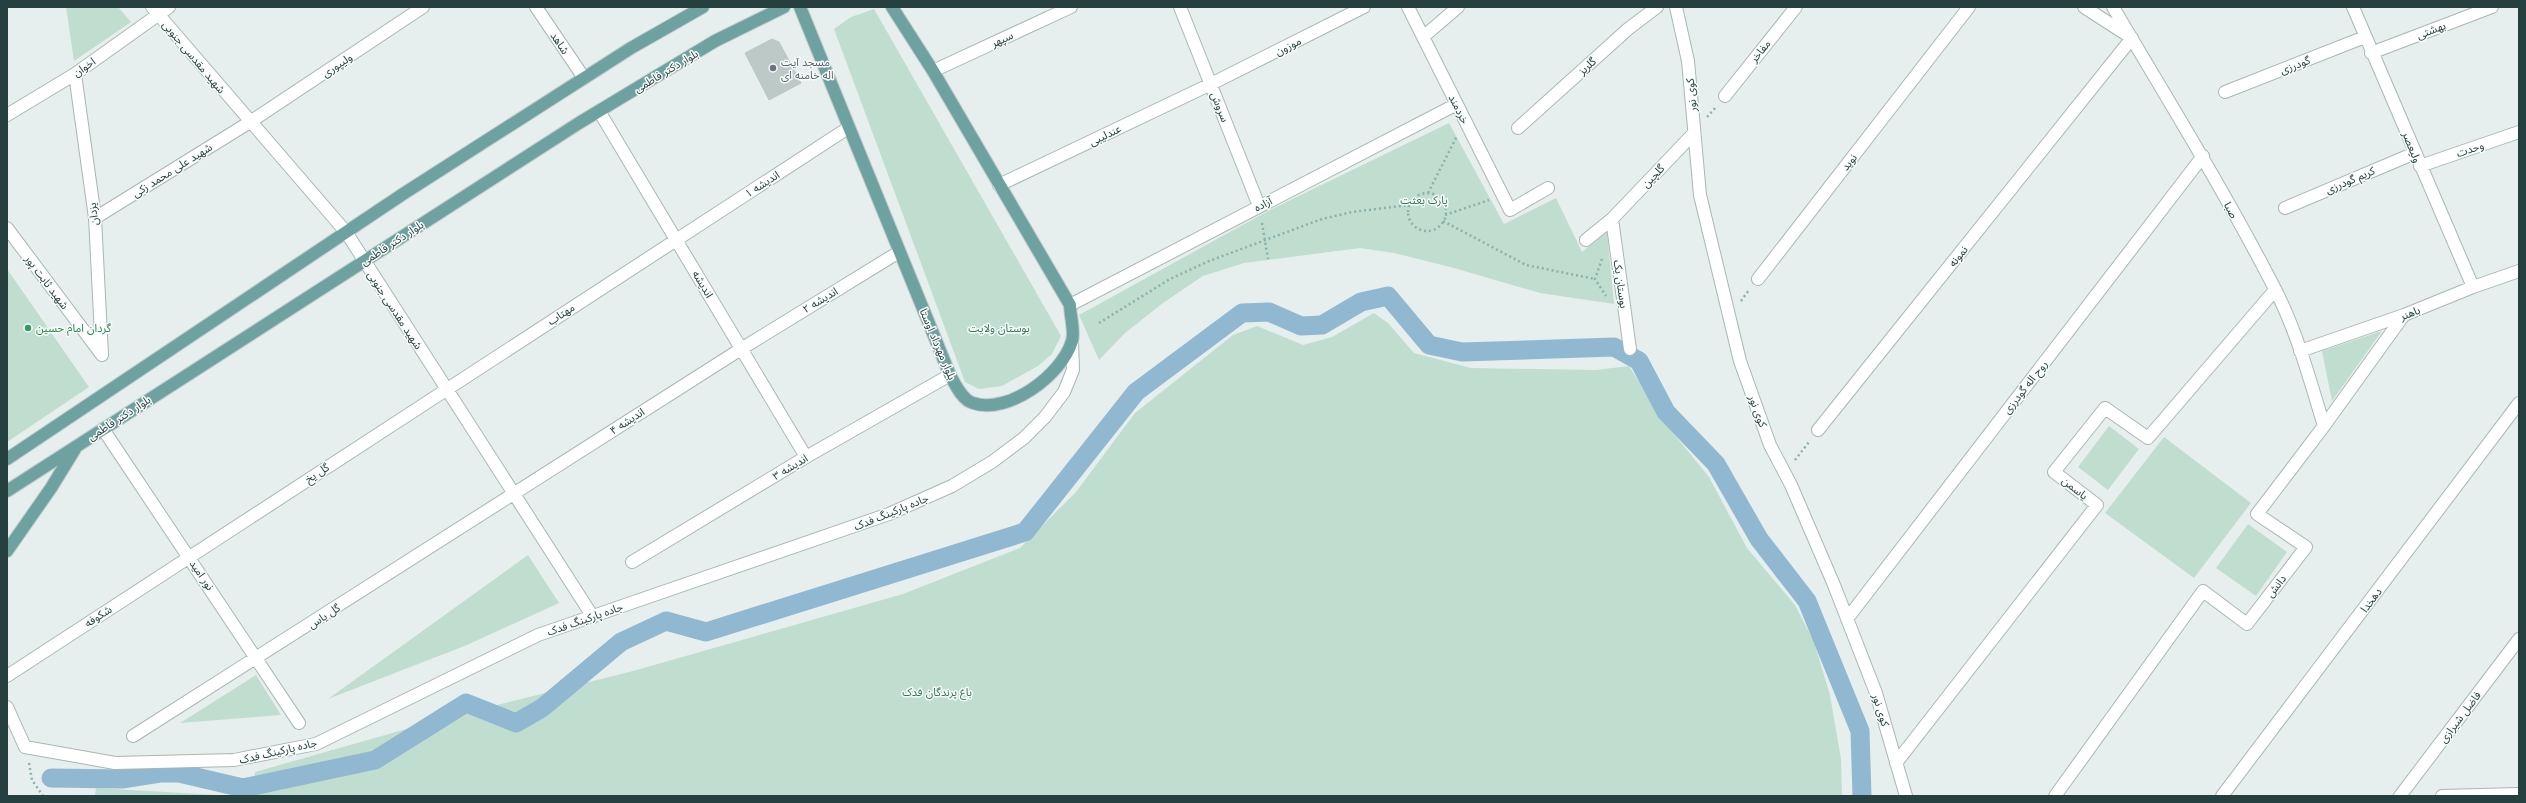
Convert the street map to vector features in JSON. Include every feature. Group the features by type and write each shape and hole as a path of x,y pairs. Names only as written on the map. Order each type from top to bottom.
{"main road":[{"path":"7,459 346,232 584,78 703,7"},
{"name":"بلوار دکتر فاطمی","path":"7,492 363,261 599,111 715,41 784,7"},
{"name":"بلوار مهرداد اوستا","path":"800,7 848,128 950,375 960,392 971,403 992,407 1001,405 1043,381 1055,370 1072,341"},
{"path":"892,7 933,71 1070,305 1072,341"},
{"path":"7,551 51,488 76,446"}],"street":[{"name":"اخوان","path":"7,115 75,74 155,11 170,7"},
{"name":"ولیپوری","path":"250,122 424,7"},
{"name":"شاهد","path":"536,7 584,78"},
{"name":"سپهر","path":"933,71 1071,7"},
{"name":"سروش","path":"1180,7 1259,206"},
{"name":"موزون","path":"1211,84 1364,7"},
{"name":"خردمند","path":"1408,7 1510,210 1548,188"},
{"path":"1423,37 1458,7"},
{"name":"گلریز","path":"1518,128 1628,29 1657,7"},
{"name":"کوی نور","path":"1676,7 1688,61 1700,195 1740,361 1770,445 1784,473 1847,618 1876,693 1906,796"},
{"name":"مفاخر","path":"1725,96 1796,7"},
{"name":"نوید","path":"1758,279 1969,7"},
{"path":"2084,7 2132,38"},
{"name":"صبا","path":"2113,7 2202,156 2275,290 2300,351 2324,426"},
{"name":"ولیعصر","path":"2353,7 2371,53 2473,287"},
{"name":"بهشتی","path":"2371,53 2492,7"},
{"name":"شهید مقدسی جنوبی","path":"155,11 346,232 363,261 593,617"},
{"name":"نمونه","path":"1818,430 2132,38"},
{"name":"گودرزی","path":"2224,92 2365,38"},
{"name":"یزدان","path":"75,74 94,218 102,355"},
{"name":"عندلیبی","path":"1000,185 1211,84"},
{"name":"آزاده","path":"1070,305 1457,104"},
{"name":"اندیشه","path":"599,111 806,457"},
{"name":"شهید علی محمد زکی","path":"94,218 250,122"},
{"name":"اندیشه ۱","path":"676,240 848,128"},
{"name":"وحدت","path":"2420,166 2519,132"},
{"name":"گلچین","path":"1586,240 1612,219 1694,133"},
{"name":"کریم گودرزی","path":"2285,208 2415,153"},
{"name":"روح اله گودرزی","path":"1847,618 2202,156"},
{"name":"بوستان یک","path":"1612,219 1630,348"},
{"name":"شهید ثابت پور","path":"7,228 102,355"},
{"name":"مهتاب","path":"446,389 676,240"},
{"name":"اندیشه ۲","path":"741,348 899,252"},
{"name":"باهنر","path":"2300,351 2404,315 2473,287 2519,271"},
{"name":"یاسمن","path":"1896,763 2097,505 2054,472 2104,408 2148,438 2275,290"},
{"name":"دانش","path":"2055,796 2203,591 2247,624 2306,547 2257,514 2324,426 2404,315"},
{"name":"جاده پارکینگ فدک","path":"25,747 115,763 234,760 316,744 538,635 889,514 952,486 992,462 1024,438 1045,417 1064,392 1073,370 1072,341"},
{"name":"اندیشه ۴","path":"514,494 741,348"},
{"name":"اندیشه ۳","path":"632,562 806,457 950,375"},
{"name":"گل یخ","path":"189,556 446,389"},
{"name":"دهخدا","path":"2222,796 2519,403"},
{"name":"نور امید","path":"103,429 258,658 299,723"},
{"name":"گل یاس","path":"133,736 514,494"},
{"name":"شکوفه","path":"7,676 189,556"},
{"name":"فاضل شیرازی","path":"2400,796 2519,639"},
{"path":"7,707 25,747"},
{"path":"7,727 25,747"},
{"path":"2442,796 2519,794"}],"path":[{"path":"1428,193 1465,120"},
{"path":"1428,193 1439,197 1443,202 1445,215 1443,221 1434,229 1417,228 1409,220 1409,204 1414,197 1428,193"},
{"path":"1445,215 1502,195"},
{"path":"1099,322 1170,279 1209,261 1330,217 1365,210 1409,204"},
{"path":"1259,206 1268,260"},
{"path":"1443,221 1526,265 1595,279"},
{"path":"1729,316 1758,279"},
{"path":"1784,473 1818,430"},
{"path":"25,747 32,780 43,796"}],"green space":[{"path":"66,7 118,7 131,22 74,61"},
{"name":"بوستان ولایت","path":"874,9 1061,336 1052,354 1038,366 1002,386 979,389 965,382 834,29 851,17"},
{"name":"پارک بعثت","path":"1449,123 1504,224 1556,198 1582,252 1607,232 1614,304 1540,293 1454,268 1394,253 1360,248 1244,263 1203,276 1163,303 1125,333 1099,360 1079,315 1268,211"},
{"name":"گردان امام حسین","path":"7,269 89,387 7,442"},
{"name":"باغ پرندگان فدک","path":"1374,313 1388,323 1414,353 1471,368 1596,370 1629,366 1665,423 1709,477 1747,548 1795,605 1814,642 1830,695 1841,759 1842,796 254,796 255,772 445,718 633,671 903,594 1020,548 1076,492 1135,413 1233,335 1257,326 1303,345 1332,337"},
{"path":"2382,331 2332,401 2322,351"},
{"path":"2109,426 2139,449 2108,490 2078,467"},
{"path":"2164,437 2251,503 2194,578 2105,513"},
{"path":"2248,524 2287,552 2256,596 2216,568"},
{"path":"528,555 559,603 467,645 328,699"},
{"path":"256,675 281,715 180,723"},
{"path":"96,788 235,796 95,796"}],"building":[{"name":"مسجد آیت اله خامنه ای","path":"772,39 779,42 801,83 769,100 745,53"}],"waterway":[{"path":"51,778 122,779 160,773 179,773 243,788 375,760 466,703 516,723 542,708 621,642 666,621 706,632 1025,532 1136,392 1242,313 1269,312 1301,326 1322,325 1361,302 1388,296 1429,345 1462,352 1614,347 1639,361 1666,412 1716,464 1759,539 1807,601 1860,731 1862,796"}],"place":[{"name":"مسجد آیت اله خامنه ای","path":"773,68"},
{"name":"گردان امام حسین","path":"28,328"}]}
